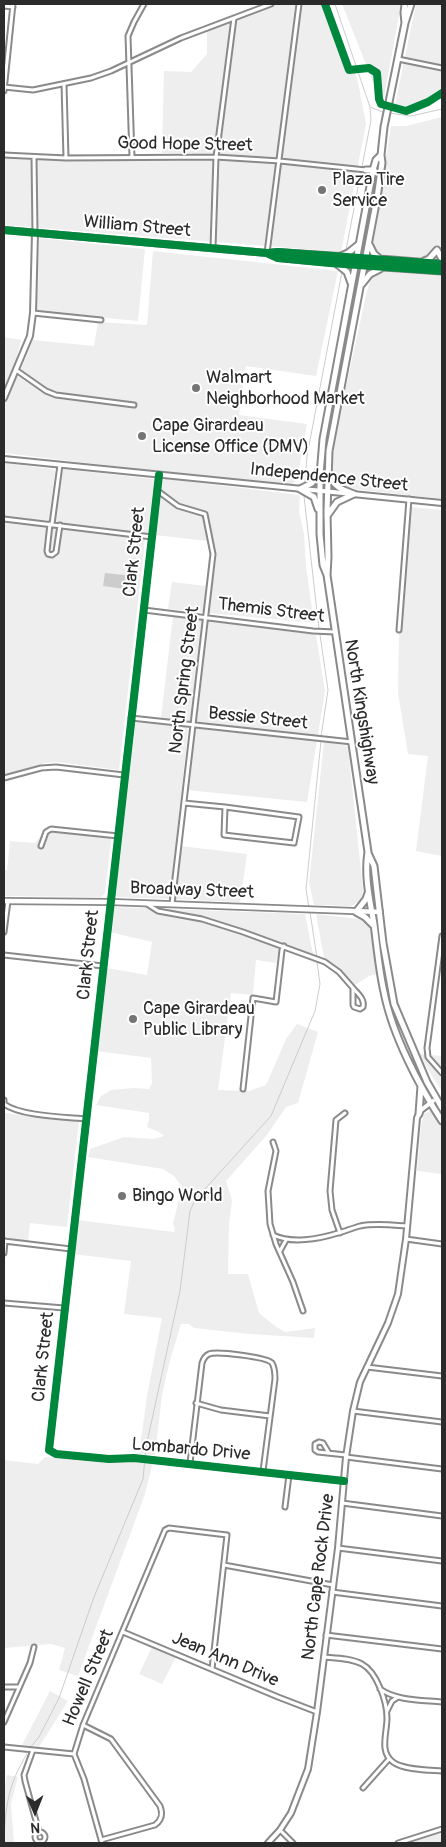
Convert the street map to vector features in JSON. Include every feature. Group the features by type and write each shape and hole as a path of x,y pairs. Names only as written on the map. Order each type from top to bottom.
{"main road":[{"path":"405,4 405,23"},
{"path":"405,23 411,4"},
{"name":"North Kingshighway","path":"327,575 328,467 333,429 365,266 380,181 384,127 405,23"},
{"path":"373,170 376,160 381,155"},
{"path":"366,170 373,170 378,174 380,181"},
{"path":"366,170 372,178"},
{"name":"North Kingshighway","path":"373,170 323,440 320,491 321,555 327,575 368,852 374,866 386,966 394,1004 413,1052 427,1082 440,1097 442,1108"},
{"name":"William Street","path":"4,230 267,253 278,252 442,264"},
{"path":"369,243 374,254 381,259"},
{"path":"341,256 354,250 359,244"},
{"path":"422,262 429,259 437,250 442,259"},
{"name":"William Street","path":"267,253 278,258 384,268 442,271"},
{"path":"337,264 347,272 351,285"},
{"path":"360,287 370,274 384,268"},
{"path":"300,489 312,483 321,466"},
{"path":"328,467 332,482 354,494"},
{"path":"300,489 314,497 320,514"},
{"path":"327,517 337,502 354,494"},
{"name":"North Kingshighway","path":"368,852 366,865 368,892 387,1006 397,1034 421,1085 442,1121"},
{"path":"368,892 366,900 356,912 365,917 374,927"},
{"name":"Broadway Street","path":"6,901 110,902 380,912"},
{"path":"419,1114 421,1085"}],"street":[{"path":"132,157 128,36 144,4"},
{"path":"4,87 33,90 98,75 181,38 271,4"},
{"path":"267,253 299,4"},
{"path":"4,6 13,6 4,91"},
{"path":"214,248 216,157 234,18"},
{"path":"398,59 442,68"},
{"path":"64,84 66,158"},
{"name":"Good Hope Street","path":"4,155 66,158 216,157 280,161 366,170"},
{"path":"4,398 28,343 33,313 34,156"},
{"path":"33,313 101,320"},
{"path":"16,370 56,396 134,405"},
{"name":"Independence Street","path":"4,459 442,503"},
{"path":"60,465 48,554 52,555 56,552 60,526"},
{"name":"Clark Street","path":"50,1438 159,475"},
{"name":"North Spring Street","path":"157,491 178,506 205,514 213,554 172,904"},
{"path":"399,630 409,499"},
{"path":"4,519 152,537"},
{"name":"Themis Street","path":"144,610 313,631 336,632"},
{"name":"Bessie Street","path":"131,718 352,742"},
{"path":"5,780 25,772 56,767 124,775"},
{"path":"184,803 225,807 299,817 294,843 224,835 225,807"},
{"path":"41,846 46,832 58,829 118,836"},
{"path":"4,932 6,901"},
{"path":"144,903 158,911 202,919 284,946 325,962 339,972 353,988 362,1000 363,1008 354,1007 353,988"},
{"path":"442,936 427,1048 428,1057 442,1073"},
{"path":"243,1090 253,998 276,1002 284,946"},
{"path":"4,955 103,966"},
{"path":"419,1114 430,1103 440,1097"},
{"path":"4,1100 4,1104 8,1107 19,1110 86,1119"},
{"path":"340,1233 332,1210 330,1191 336,1120 345,1113"},
{"name":"North Cape Rock Drive","path":"268,1843 280,1830 291,1813 308,1769 317,1712 354,1411 360,1382 388,1323 398,1294 406,1239 419,1114"},
{"path":"273,1142 276,1151 268,1191 270,1224 303,1311"},
{"path":"273,1235 286,1240 320,1237 360,1226 384,1224 407,1226"},
{"path":"406,1239 442,1244"},
{"path":"280,1252 280,1248 286,1240"},
{"path":"4,1253 4,1241 71,1249"},
{"path":"4,1303 64,1308"},
{"path":"190,1463 196,1403 202,1363 206,1355 211,1353 264,1358 271,1362 275,1372 264,1471"},
{"path":"366,1368 442,1376"},
{"path":"196,1403 221,1410 270,1416"},
{"path":"354,1411 442,1422"},
{"name":"Lombardo Drive","path":"50,1438 49,1450 53,1454 109,1459 142,1458 344,1481"},
{"path":"330,1453 323,1443 315,1444 316,1452 442,1468"},
{"path":"285,1507 289,1475"},
{"path":"342,1503 442,1516"},
{"name":"Howell Street","path":"101,1842 84,1779 74,1754 165,1530 169,1528 227,1535 224,1565"},
{"path":"338,1548 442,1561"},
{"path":"212,1669 224,1565 333,1585"},
{"path":"332,1592 442,1606"},
{"name":"Jean Ann Drive","path":"123,1632 317,1712"},
{"path":"326,1635 442,1648"},
{"path":"4,1722 30,1663 34,1648"},
{"path":"324,1657 362,1663 373,1673 380,1688 386,1712 384,1744 389,1759 394,1764 442,1771"},
{"path":"4,1686 20,1687"},
{"path":"380,1688 387,1693 399,1697 442,1702"},
{"path":"386,1712 392,1701 399,1697"},
{"path":"84,1726 111,1739 160,1806 162,1812 161,1819 155,1825 101,1842"},
{"path":"4,1747 74,1754"},
{"path":"33,1750 24,1775 39,1832"},
{"path":"364,1788 389,1759"},
{"path":"398,1843 442,1829"},
{"path":"280,1830 293,1843"}],"shaded area":[{"path":"278,4 329,4 358,82 366,124 341,252 4,225 4,151 32,154 192,154 162,153 164,71 191,72 207,54 207,31"},
{"path":"342,4 401,4 383,103 381,102"},
{"path":"416,4 442,4 442,93 408,107 395,105"},
{"path":"442,117 442,260 377,253 372,244 391,126 406,126"},
{"path":"39,238 145,249 138,321 36,311"},
{"path":"153,251 338,271 316,376 246,366 239,415 307,424 297,480 292,484 138,469 4,453 4,404 17,376 53,398 66,400 67,394 49,389 21,370 33,340 94,346 98,322 147,325"},
{"path":"389,271 442,274 442,499 354,489 339,485 332,478 331,468 335,437 367,291 371,278 378,273"},
{"path":"4,337 21,340 15,365 4,388"},
{"path":"4,463 53,469 55,471 49,521 4,516"},
{"path":"63,469 153,479 155,482 149,531 147,533 58,523 55,521"},
{"path":"166,479 300,495 299,512 304,534 306,566 314,623 168,609 172,582 206,586 210,546 208,541 155,535 161,482"},
{"path":"410,507 442,510 442,856 416,851 428,756 408,754 398,693 399,633"},
{"path":"4,521 145,540 119,770 57,762 44,763 9,775 4,774"},
{"path":"105,573 134,576 132,590 103,586"},
{"path":"173,616 316,635 325,691 307,802 187,790 195,723 161,718"},
{"path":"133,722 186,727 188,729 176,843 181,846 247,854 240,902 119,897 113,895"},
{"path":"324,742 348,747 363,890 361,900 351,906 314,905 309,883"},
{"path":"57,827 112,833 105,893 101,897 4,896 4,870 7,870 10,841 35,843 47,828"},
{"path":"114,907 146,908 205,922 279,948 276,963 256,960 253,995 231,993 218,1090 249,1091 266,1085 286,1039 297,1024 318,1032 298,1103 286,1107 267,1135 226,1181 232,1200 229,1224 228,1274 248,1274 259,1313 275,1326 285,1332 315,1328 314,1338 250,1334 194,1328 189,1324 181,1324 162,1395 155,1455 139,1454 147,1396 162,1318 124,1314 131,1261 72,1254 77,1220 174,1232 173,1224 182,1187 174,1176 163,1169 88,1157 90,1149 124,1137 153,1139 164,1136 147,1127 149,1113 96,1105 101,1096 111,1090 149,1089 152,1083 151,1058 96,1051 106,968 147,975 152,942 110,932"},
{"path":"166,909 305,914 313,954 232,927"},
{"path":"316,914 358,919 367,922 371,932 377,974 369,976 355,985 339,969 324,958"},
{"path":"420,1054 442,1056 442,1091 428,1070"},
{"path":"442,1103 442,1174 417,1171 421,1126 424,1114"},
{"path":"4,1113 79,1121 67,1227 30,1223 28,1241 4,1238"},
{"path":"45,1457 109,1463 132,1459 153,1462 145,1494 78,1676 59,1670 65,1648 51,1644 4,1648 4,1460 38,1464"},
{"path":"153,1645 177,1655 162,1684 139,1674"},
{"path":"50,1691 68,1701 39,1747 22,1745"},
{"path":"7,1775 18,1777 11,1804 14,1843 4,1843 4,1792"},
{"path":"442,1833 442,1843 408,1843"}],"waterway":[{"path":"335,4 370,107 385,113"},
{"path":"346,250 371,120 370,108"},
{"path":"389,113 411,116 442,109"},
{"path":"305,481 307,456 342,272"},
{"path":"304,496 328,690 321,737"},
{"path":"309,908 306,889 321,741"},
{"path":"310,912 317,958"},
{"path":"30,1748 39,1737 59,1698 94,1597 143,1479 146,1447 180,1291 190,1211 195,1200 271,1116 315,1011 320,984 317,962"},
{"path":"4,1843 5,1819 9,1797 16,1776 27,1754"}],"cycle path":[{"path":"325,4 349,70 369,68 377,73 381,104 406,111 428,102 442,93"},
{"path":"4,230 267,253"},
{"path":"442,264 278,252 267,253 278,258 442,271"},
{"path":"159,475 49,1450 56,1454 109,1459 134,1458 344,1481"}],"place":[{"name":"Plaza Tire Service","path":"322,190"},
{"name":"Walmart Neighborhood Market","path":"196,388"},
{"name":"Cape Girardeau License Office (DMV)","path":"142,436"},
{"name":"Cape Girardeau Public Library","path":"133,1019"},
{"name":"Bingo World","path":"122,1196"}]}
